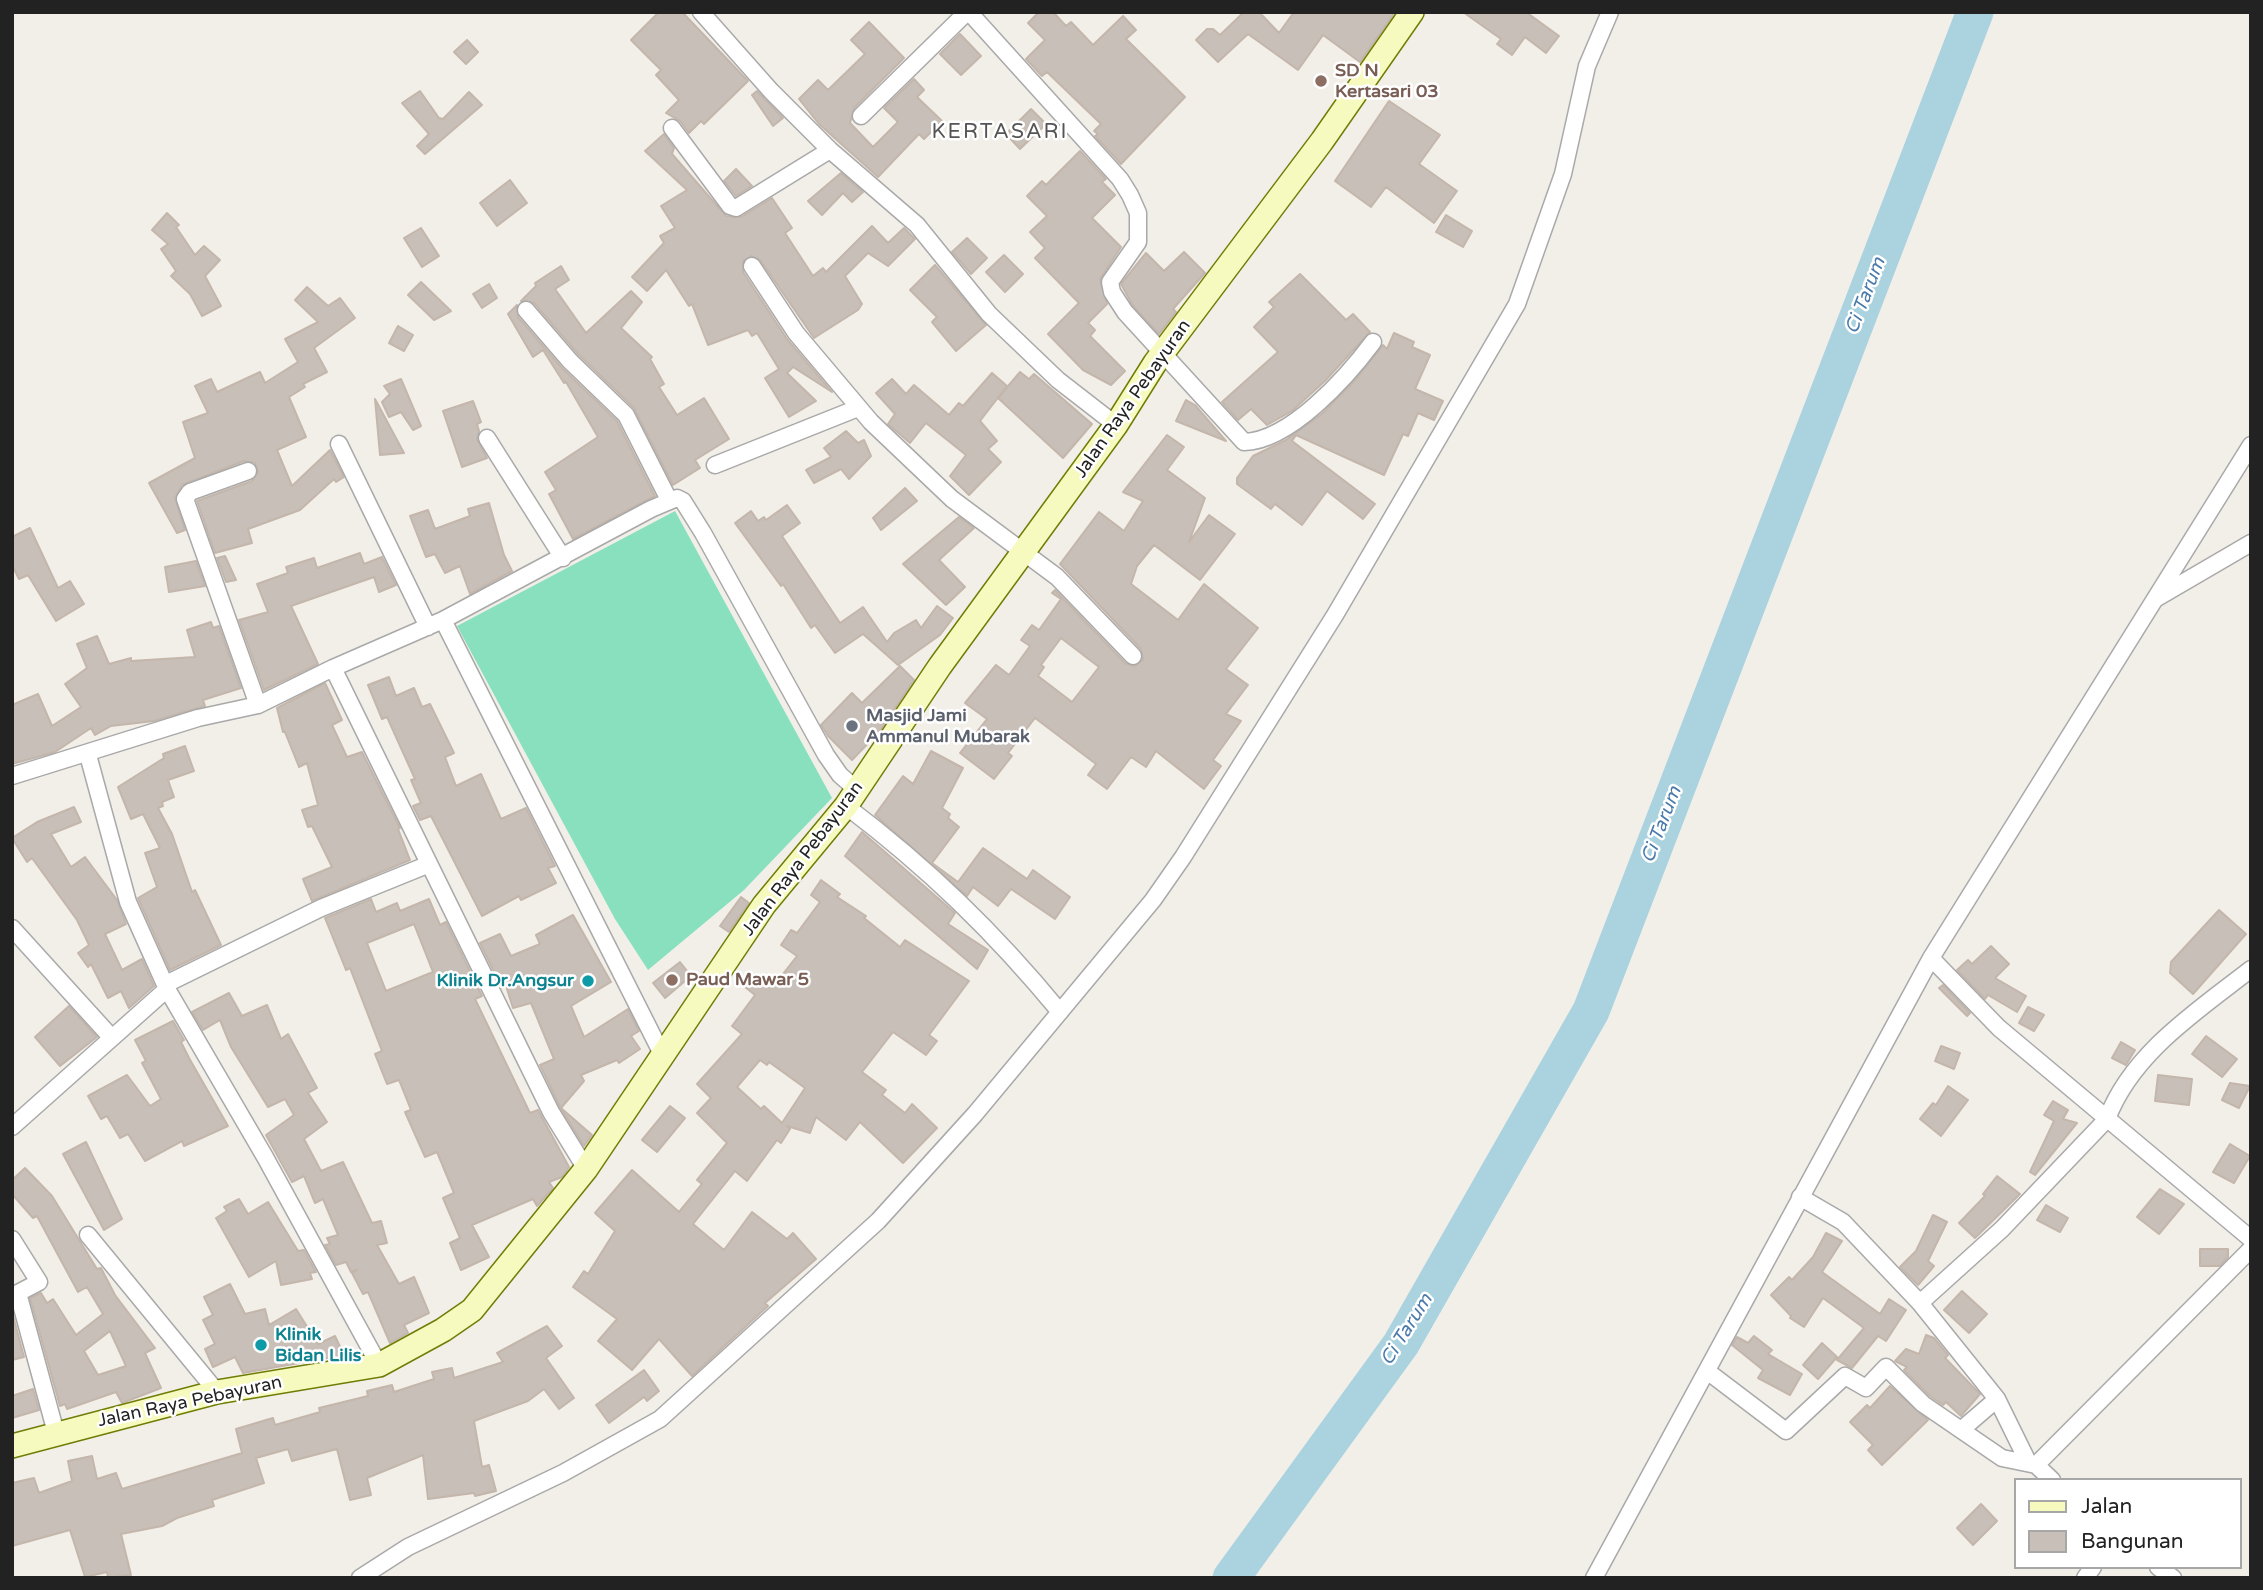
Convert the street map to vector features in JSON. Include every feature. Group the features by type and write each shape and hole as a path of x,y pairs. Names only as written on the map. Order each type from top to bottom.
{"main road":[{"name":"Jalan Raya Pebayuran","path":"12,1446 217,1392 379,1364 443,1330 472,1310 586,1169 664,1058 764,905 852,798 940,666 1021,552 1322,141 1412,12"}],"street":[{"path":"701,12 771,91 830,150 917,225 989,314 1058,380 1116,425"},
{"path":"861,116 968,12 1120,179 1138,213 1138,242 1112,277 1110,286 1125,312 1165,352 1244,442 1261,441 1283,429 1331,391 1373,342"},
{"path":"360,1578 408,1547 575,1467 660,1419 878,1221 975,1114 1153,900 1183,857 1335,615 1517,304 1563,174 1587,66 1610,12"},
{"path":"672,128 730,206 736,208 830,150"},
{"path":"752,266 796,332 858,408 952,499 1081,599 1133,656"},
{"path":"526,310 570,361 626,415 669,500"},
{"path":"715,465 858,408"},
{"path":"487,438 563,558"},
{"path":"339,444 664,1058"},
{"path":"1594,1578 1931,958 2251,445"},
{"path":"248,471 190,492 185,497 258,705"},
{"path":"12,776 88,755 198,718 258,705 332,668 436,624 677,498 683,501 852,798 899,846 966,905 1060,1012"},
{"path":"2153,600 2251,543"},
{"path":"332,668 551,1112 586,1169"},
{"path":"88,755 128,902 167,986 379,1364"},
{"path":"12,1127 167,986 321,908 427,865"},
{"path":"12,928 111,1037"},
{"path":"1931,958 1998,1028 2251,1239"},
{"path":"1920,1303 2003,1229 2107,1119 2115,1099 2148,1053 2251,969"},
{"path":"1800,1197 1843,1222 1920,1303 1997,1399 2032,1463 2050,1478"},
{"path":"88,1236 217,1392"},
{"path":"12,1239 39,1282 18,1293 56,1433"},
{"path":"2032,1463 2251,1249"},
{"path":"1707,1371 1786,1431 1846,1376 1866,1388 1888,1366 1923,1404 2002,1458 2032,1463"},
{"path":"1961,1430 1997,1399"}],"green space":[{"path":"675,511 832,798 744,890 648,970 615,919 457,626"}],"building":[{"path":"659,12 682,12 748,81 704,124 701,121 689,133 680,121 666,113 679,100 656,75 661,70 631,40"},
{"path":"1039,12 1053,12 1066,26 1071,22 1093,45 1123,16 1136,30 1126,39 1185,97 1121,164 1095,136 1098,134 1094,131 1101,124 1047,72 1042,76 1026,59 1045,40 1028,23"},
{"path":"1244,12 1259,12 1279,33 1294,12 1395,12 1360,62 1323,35 1298,70 1248,34 1218,62 1196,40 1207,29 1213,29 1220,35"},
{"path":"1463,12 1526,12 1559,36 1546,53 1525,37 1512,55 1497,44 1501,39"},
{"path":"869,22 904,58 854,108 850,123 873,147 898,122 884,108 914,79 924,90 917,97 942,121 924,139 919,134 878,177 819,124 799,99 818,80 828,90 865,54 851,40"},
{"path":"960,34 981,56 961,75 940,54"},
{"path":"467,40 478,52 466,64 454,52"},
{"path":"420,91 439,118 443,119 469,92 482,105 425,154 417,146 429,134 402,103"},
{"path":"757,91 783,118 773,126 752,95"},
{"path":"1389,101 1440,135 1419,164 1457,191 1434,223 1386,187 1371,207 1335,181"},
{"path":"1031,109 1046,124 1020,149 1006,134"},
{"path":"664,134 674,148 672,154 726,216 741,217 772,198 792,228 785,233 813,276 823,268 826,272 872,226 888,243 904,228 915,239 888,266 868,253 845,276 862,304 858,310 814,338 760,260 751,256 743,261 743,272 787,339 832,392 793,367 787,373 816,401 789,417 765,378 779,369 757,333 752,336 748,330 708,345 692,304 689,306 666,270 647,291 632,277 664,243 660,236 675,228 661,206 687,190 645,151"},
{"path":"1080,151 1106,179 1102,182 1115,195 1092,218 1121,247 1100,279 1107,304 1088,323 1095,330 1090,336 1125,371 1111,385 1083,370 1048,334 1079,303 1035,258 1045,248 1030,232 1047,216 1027,196 1042,181 1046,185"},
{"path":"736,169 752,186 736,196 724,181"},
{"path":"841,173 863,192 852,202 843,193 822,215 808,201"},
{"path":"510,180 527,203 497,226 480,203"},
{"path":"167,213 179,225 176,227 195,255 204,246 220,260 205,276 221,306 202,316 190,294 171,276 176,271 161,249 168,244 152,230"},
{"path":"1446,215 1472,231 1463,247 1436,232"},
{"path":"421,228 439,256 422,267 404,238"},
{"path":"967,238 987,258 971,274 952,252"},
{"path":"1184,252 1205,273 1173,309 1176,312 1159,334 1133,306 1121,284 1146,253 1164,271"},
{"path":"1004,255 1023,274 1005,292 986,272"},
{"path":"935,265 986,325 956,351 932,322 937,317 910,290"},
{"path":"561,266 569,280 555,289 586,333 631,291 642,302 621,328 652,357 650,359 664,384 659,387 677,415 704,398 729,439 695,460 700,468 673,485 634,408 578,354 534,303 521,301 536,286 535,283"},
{"path":"1300,274 1346,320 1353,314 1370,332 1325,381 1292,411 1267,425 1251,409 1238,420 1222,402 1278,352 1254,327 1274,307 1269,302"},
{"path":"421,282 451,311 434,320 408,295"},
{"path":"489,284 497,298 482,308 473,294"},
{"path":"307,287 328,306 340,298 355,318 314,348 327,372 303,384 305,387 289,397 306,437 277,450 292,486 330,450 344,477 336,482 334,479 300,510 248,529 252,543 215,553 197,501 252,481 258,472 255,463 244,461 182,485 175,498 185,530 177,533 149,483 195,458 183,422 208,413 195,386 211,379 217,392 260,372 265,383 298,362 285,339 318,322 295,300"},
{"path":"517,305 518,317 562,368 617,421 655,496 573,539 549,494 556,490 545,472 598,437 566,382 564,383 543,350 533,357 508,314"},
{"path":"398,326 413,335 404,351 389,343"},
{"path":"1394,333 1414,342 1412,347 1430,355 1415,389 1443,401 1434,420 1418,413 1408,436 1403,434 1384,475 1296,435 1292,441 1375,504 1363,519 1327,491 1302,525 1275,504 1271,509 1237,484 1237,478 1253,456 1286,440 1323,413 1356,379 1383,345 1387,349"},
{"path":"1020,372 1029,379 1034,374 1092,424 1063,458 998,398"},
{"path":"992,373 1007,386 980,421 997,441 988,449 1001,462 969,495 950,476 966,455 926,423 910,443 888,424 895,414 876,393 892,379 906,394 914,385 949,415 959,403 963,406"},
{"path":"401,379 421,426 413,430 401,412 389,417 382,402 390,394 384,386"},
{"path":"375,399 404,453 380,455"},
{"path":"1186,400 1195,405 1226,441 1176,421"},
{"path":"473,401 481,422 477,424 477,439 487,458 462,467 443,411"},
{"path":"846,431 858,443 864,440 871,456 849,479 841,469 814,483 806,470 831,457 824,448"},
{"path":"1167,435 1184,447 1167,470 1205,498 1189,542 1209,515 1235,534 1200,580 1154,545 1137,566 1131,584 1178,620 1204,584 1258,628 1226,669 1248,685 1226,714 1241,721 1213,760 1221,766 1204,789 1156,751 1146,767 1131,757 1107,789 1088,775 1096,764 1035,718 1008,753 1012,756 994,779 960,753 987,719 965,703 996,665 1009,675 1030,646 1021,640 1032,625 1039,630 1061,599 1052,593 1055,590 1125,663 1135,666 1143,660 1141,649 1060,564 1099,512 1124,531 1143,501 1123,492","holes":["1061,638 1099,667 1072,702 1038,676 1044,667 1041,665"]},
{"path":"905,488 917,501 881,530 873,518"},
{"path":"489,503 504,555 512,571 470,594 460,566 445,573 435,554 426,557 410,516 428,510 435,529 470,516 468,509"},
{"path":"787,505 800,523 782,536 840,623 863,607 887,642 894,633 916,620 921,628 937,606 953,618 940,635 898,665 863,634 835,653 815,625 811,628 783,584 781,586 735,523 751,511 758,521 764,517 766,520"},
{"path":"959,517 974,528 939,560 965,587 946,605 903,564"},
{"path":"30,528 58,588 70,581 84,604 56,621 28,575 19,579 12,565 12,537"},
{"path":"360,553 364,564 382,557 396,585 379,592 374,577 291,606 318,664 264,690 239,620 268,612 257,584 288,573 286,567 314,558 317,568"},
{"path":"225,556 236,580 226,582 217,558"},
{"path":"196,561 205,586 169,592 165,567"},
{"path":"211,622 213,628 219,626 241,688 203,700 205,706 154,721 111,726 95,735 91,728 55,752 12,764 12,705 38,694 52,726 81,707 65,684 87,668 77,644 97,636 109,664 131,658 131,661 195,657 187,630"},
{"name":"Masjid Jami Ammanul Mubarak","path":"900,666 914,680 879,732 852,760 821,725 852,693 862,703"},
{"path":"389,677 396,696 414,688 422,707 430,704 454,753 445,757 456,786 481,774 501,819 526,808 555,866 548,868 556,883 521,900 519,896 482,916 431,816 420,820 413,806 421,803 411,780 415,779 387,717 382,719 368,685"},
{"path":"325,683 342,720 332,725 347,757 362,752 400,828 398,829 410,860 312,901 303,879 332,867 312,826 308,827 302,810 318,805 307,763 299,767 283,732 277,708"},
{"path":"185,746 194,771 168,780 174,797 162,802 163,806 158,808 172,834 192,892 195,890 221,945 170,970 138,898 157,887 145,853 160,848 143,814 131,819 118,787 164,758 163,754"},
{"path":"931,751 963,768 942,808 950,814 948,818 959,827 932,863 958,882 983,848 1027,879 1033,870 1070,897 1055,919 1011,889 998,906 973,887 967,896 875,815 903,776 913,784"},
{"path":"74,807 81,822 51,834 71,867 85,857 117,900 126,924 105,934 122,970 142,959 154,986 129,1008 121,991 108,998 91,964 88,967 78,953 89,945 77,920 32,858 27,862 12,838 37,822"},
{"path":"862,832 955,913 948,924 988,950 977,969 845,856"},
{"path":"821,880 840,894 837,897 866,916 864,918 900,947 905,940 969,981 929,1035 937,1041 926,1055 893,1032 862,1072 886,1090 882,1095 905,1113 912,1104 937,1128 903,1163 860,1122 846,1140 816,1117 810,1133 787,1126 790,1129 781,1143 777,1140 747,1181 735,1171 693,1224 724,1250 752,1212 787,1239 793,1233 816,1259 765,1303 768,1306 692,1376 659,1339 632,1370 598,1341 617,1319 573,1287 584,1271 588,1274 615,1231 595,1213 632,1170 679,1212 702,1184 697,1180 727,1143 697,1113 711,1098 697,1084 742,1034 732,1026 755,995 745,987 755,975 772,988 797,956 781,945 791,930 797,933 820,902 811,895","holes":["760,1060 767,1065 769,1062 805,1088 782,1123 764,1106 761,1109 737,1087"]},
{"path":"741,897 749,903 729,932 720,926"},
{"path":"371,899 376,912 397,903 400,911 429,899 440,925 446,922 482,996 475,999 530,1113 538,1110 569,1167 562,1177 549,1182 553,1188 537,1206 533,1199 472,1225 489,1257 461,1270 450,1243 460,1238 443,1198 454,1193 437,1152 425,1157 405,1112 411,1110 399,1080 387,1084 375,1054 382,1051 350,968 346,970 325,918","holes":["414,924 433,972 386,991 367,943"]},
{"path":"2219,910 2246,934 2193,994 2170,973 2171,962"},
{"path":"573,915 611,982 571,1006 584,1037 628,1009 639,1031 631,1036 640,1049 619,1063 617,1060 581,1075 584,1081 561,1108 592,1135 584,1146 560,1107 540,1065 554,1059 531,1003 513,1008 506,986 502,988 480,943 500,934 511,956 540,944 536,935"},
{"path":"1991,946 2009,964 1995,978 2026,996 2017,1012 1988,995 1985,999 1957,970 1968,960 1972,964"},
{"name":"Paud Mawar 5","path":"680,962 691,976 665,998 653,983"},
{"path":"1943,985 1970,1013 1967,1016 1939,988"},
{"path":"229,993 242,1016 267,1005 281,1039 288,1034 317,1088 308,1093 327,1122 304,1139 321,1171 343,1162 372,1223 381,1221 387,1243 377,1245 399,1284 414,1277 429,1313 404,1325 408,1333 390,1343 368,1292 363,1294 352,1273 357,1270 351,1272 346,1262 336,1265 325,1245 330,1244 327,1238 338,1235 323,1199 315,1203 304,1176 292,1182 266,1135 294,1115 285,1099 268,1107 231,1047 220,1020 203,1030 192,1012"},
{"path":"69,1006 97,1037 60,1066 35,1037"},
{"path":"2028,1007 2044,1015 2034,1031 2019,1023"},
{"path":"173,1021 184,1040 181,1042 189,1058 228,1126 184,1146 182,1141 145,1161 128,1134 120,1138 107,1116 101,1119 88,1096 127,1075 150,1106 161,1099 142,1063 146,1061 135,1040"},
{"path":"2206,1036 2237,1059 2222,1077 2192,1054"},
{"path":"2121,1042 2135,1050 2126,1065 2112,1058"},
{"path":"1941,1046 1960,1053 1954,1069 1935,1061"},
{"path":"2158,1075 2192,1079 2189,1105 2155,1101"},
{"path":"2230,1083 2250,1086 2239,1108 2222,1100"},
{"path":"1948,1086 1968,1100 1941,1136 1920,1119 1933,1103 1936,1105"},
{"path":"2053,1101 2068,1110 2063,1119 2077,1123 2035,1175 2030,1172 2054,1121 2044,1115"},
{"path":"670,1106 685,1118 657,1152 642,1140"},
{"path":"86,1142 122,1219 104,1230 63,1154"},
{"path":"2230,1144 2250,1156 2234,1183 2213,1172"},
{"path":"25,1168 52,1196 97,1269 101,1268 115,1295 155,1348 145,1353 161,1388 122,1403 116,1392 67,1409 65,1404 60,1406 30,1298 41,1293 47,1303 53,1299 76,1335 103,1314 87,1287 78,1292 37,1216 33,1218 12,1194 12,1180","holes":["110,1331 126,1366 98,1375 84,1351"]},
{"path":"1997,1176 2020,1194 1975,1238 1959,1223 1985,1196 1983,1194"},
{"path":"2160,1189 2184,1204 2159,1234 2137,1217"},
{"path":"239,1199 248,1214 268,1202 298,1251 304,1250 316,1272 310,1273 312,1279 281,1285 276,1261 249,1277 216,1218 227,1211 224,1207"},
{"path":"2046,1205 2068,1218 2060,1232 2037,1220"},
{"path":"1933,1215 1947,1222 1928,1261 1934,1266 1918,1285 1900,1267 1916,1251"},
{"path":"1826,1233 1842,1241 1822,1272 1880,1314 1889,1299 1906,1310 1886,1341 1878,1336 1852,1368 1837,1360 1864,1328 1823,1298 1804,1327 1790,1318 1771,1295 1789,1277 1792,1280 1813,1257"},
{"path":"2200,1249 2228,1249 2228,1257 2220,1266 2200,1266"},
{"path":"230,1284 245,1314 265,1309 269,1325 296,1309 318,1344 335,1336 344,1355 243,1373 235,1357 213,1367 205,1349 215,1344 203,1320 213,1315 204,1297"},
{"path":"1962,1291 1987,1314 1969,1333 1944,1310"},
{"path":"12,1312 24,1357 12,1360"},
{"path":"547,1326 562,1346 546,1358 574,1398 559,1409 544,1389 528,1401 474,1421 482,1467 489,1465 496,1491 475,1496 474,1493 428,1499 423,1455 367,1478 371,1495 350,1500 337,1449 292,1461 288,1449 256,1458 264,1483 212,1500 214,1506 162,1526 121,1534 131,1575 108,1578 107,1572 85,1577 70,1530 12,1546 12,1483 34,1478 39,1493 72,1481 68,1461 92,1456 97,1479 116,1473 122,1489 242,1453 236,1429 273,1418 275,1425 320,1412 319,1408 368,1396 367,1391 392,1385 394,1392 434,1379 432,1372 452,1368 454,1378 503,1362 497,1353"},
{"path":"1926,1335 1934,1338 1948,1355 1945,1358 1980,1394 1961,1416 1946,1402 1943,1405 1930,1396 1904,1370 1907,1367 1895,1361 1906,1349 1919,1354"},
{"path":"1754,1336 1772,1350 1768,1354 1802,1374 1790,1395 1758,1378 1763,1370 1732,1345 1737,1337 1748,1343"},
{"path":"1822,1343 1837,1357 1818,1379 1803,1365"},
{"path":"644,1370 659,1391 647,1401 644,1397 609,1423 596,1405"},
{"path":"1890,1386 1928,1420 1882,1465 1868,1450 1873,1445 1850,1422 1867,1405 1870,1408"},
{"path":"33,1389 39,1410 12,1418 12,1396"},
{"path":"1981,1504 1997,1521 1973,1545 1957,1528"}],"waterway":[{"name":"Ci Tarum","path":"1231,1578 1401,1344 1591,1011 1975,12"}],"place":[{"name":"SD N Kertasari 03","path":"1321,81"},
{"name":"Masjid Jami Ammanul Mubarak","path":"852,726"},
{"name":"Paud Mawar 5","path":"672,980"},
{"name":"Klinik Dr.Angsur","path":"588,981"},
{"name":"Klinik Bidan Lilis","path":"261,1345"}],"district":[{"name":"KERTASARI","path":"1000,132"}]}
